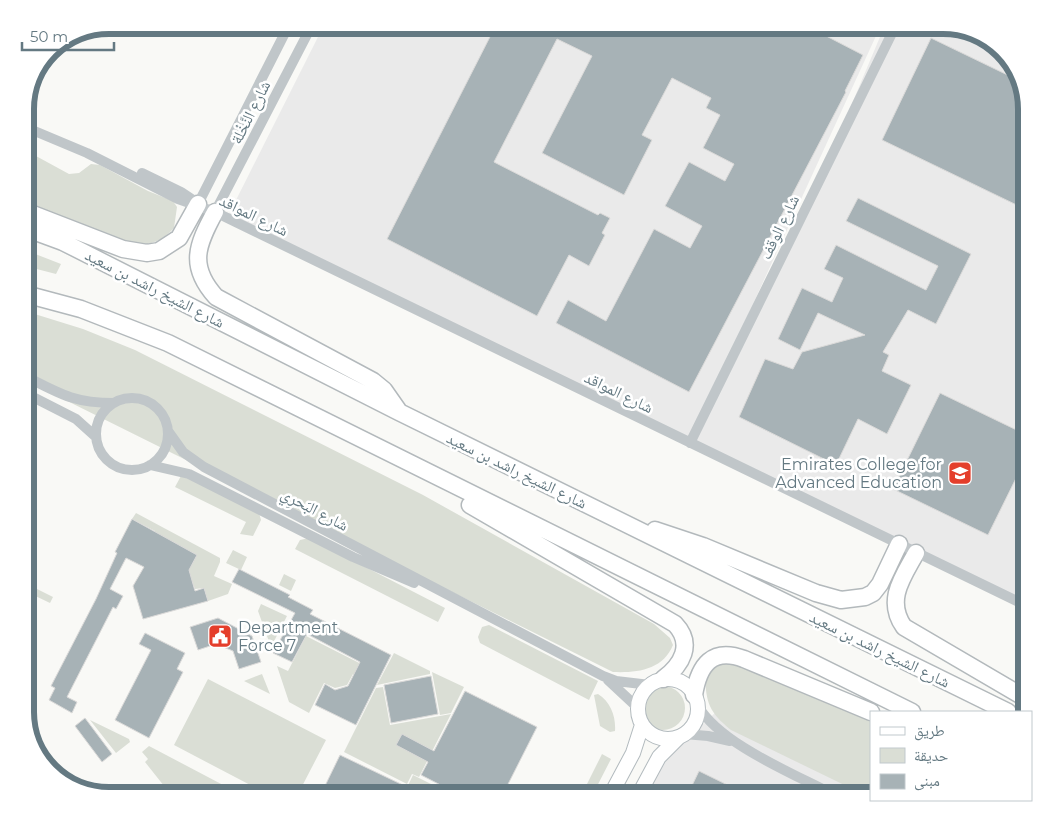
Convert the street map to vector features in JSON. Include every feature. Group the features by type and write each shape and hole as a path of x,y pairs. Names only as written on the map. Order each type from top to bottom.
{"highway":[{"path":"34,215 123,249 147,254 165,248 179,238 198,204"},
{"path":"215,212 201,240 197,259 203,280 216,297 373,381 393,400 400,412"},
{"name":"شارع الشيخ راشد بن سعيد","path":"34,231 63,242 608,516 1006,711"},
{"path":"34,297 89,312 168,343 910,711"},
{"path":"345,432 675,624 683,634 686,645 678,665 656,682"},
{"path":"608,516 694,543 816,593 841,600 864,597 873,593 880,584 899,544"},
{"path":"916,553 895,596 895,607 904,626 1018,693"},
{"path":"696,700 698,680 705,666 714,656 726,654 744,659 870,712"}],"main road":[{"path":"643,787 660,757 681,736 694,722 696,700 681,682 656,682 644,691 638,707 642,725 647,731 662,738 681,736"},
{"path":"615,787 633,753 642,725"}],"street":[{"name":"شارع النَّخْلة","path":"198,204 285,34"},
{"name":"شارع النَّخْلة","path":"215,212 307,34"},
{"name":"شارع الوقف","path":"690,442 892,34"},
{"name":"شارع المواقد","path":"34,125 75,141 181,192 198,204 1018,602"},
{"name":"شارع المواقد","path":"34,131 79,150 178,199 198,204"},
{"path":"34,381 72,400 114,403 126,399 138,399 149,402 162,415 168,431 164,450 150,465 140,469 119,467 103,455 96,437 76,419 34,398"},
{"path":"96,437 100,417 114,403"},
{"name":"شارع البَحرِي","path":"168,431 183,452 204,467 603,676 622,682 656,682"},
{"name":"شارع البَحرِي","path":"150,465 190,474 353,557 459,601"},
{"name":"شارع البَحرِي","path":"603,676 638,707"},
{"path":"696,700 703,715 736,743 819,787"},
{"path":"681,736 708,736 736,743"}],"shaded area":[{"path":"319,34 877,34 702,415 829,158 881,34 958,35 976,42 989,49 1006,67 1018,99 1018,602 227,218"},
{"path":"721,707 856,787 650,787 662,764"}],"green space":[{"path":"34,155 69,174 79,173 91,164 100,165 148,191 173,201 177,207 174,228 166,236 156,241 134,246 34,207"},
{"path":"34,254 61,264 56,274 34,268"},
{"path":"34,314 83,329 135,350 423,495 654,624 670,638 673,645 669,653 656,665 631,672 613,672 34,384"},
{"path":"182,474 259,513 261,520 253,536 240,534 246,522 175,487"},
{"path":"136,513 220,558 214,576 232,584 228,594 208,601 204,588 195,589 192,581 146,563 144,567 138,564 155,531 132,519"},
{"path":"309,538 445,608 438,622 295,549 300,540"},
{"path":"233,550 247,557 241,570 226,563"},
{"path":"284,574 296,580 291,591 279,585"},
{"path":"34,588 53,597 50,603 34,595"},
{"path":"261,604 287,616 271,647 258,611"},
{"path":"489,625 598,681 589,700 480,643 478,637 482,627"},
{"path":"306,636 381,674 375,685 353,674 347,685 335,688 324,683 309,713 289,702 277,666 288,671"},
{"path":"394,653 430,671 430,674 377,685"},
{"path":"715,662 731,662 870,720 870,787 848,787 731,730 718,718 710,706 706,693 705,675"},
{"path":"432,672 464,687 451,713 440,715"},
{"path":"262,674 270,694 244,681"},
{"path":"208,679 326,740 302,787 254,787 174,745"},
{"path":"659,686 667,686 679,692 685,708 679,724 667,730 659,730 647,724 641,712 641,704 647,692"},
{"path":"383,687 390,725 451,714 419,777 412,774 407,784 344,752 376,688"},
{"path":"598,694 603,697 612,710 615,720 615,731 610,732 600,726 594,695"},
{"path":"90,720 129,739 130,742 116,753"},
{"path":"149,746 227,787 165,787 145,762 148,759 142,752"},
{"path":"602,754 611,759 597,787 586,787"},
{"path":"413,775 437,787 407,787"}],"building":[{"path":"491,34 822,34 863,55 846,92 689,392 556,323 568,300 606,321 654,229 690,248 702,226 665,206 689,162 725,181 734,164 703,148 720,115 706,108 711,98 672,78 642,135 652,140 624,195 542,153 592,56 557,39 494,162 598,215 600,213 610,218 602,233 605,235 589,266 569,255 537,316 387,239"},
{"path":"931,38 1010,76 1018,99 1018,206 882,140"},
{"path":"858,198 971,254 936,324 908,310 883,352 889,355 882,371 911,385 887,434 858,419 836,465 739,417 765,359 793,369 802,352 865,335 818,313 800,350 778,339 802,288 832,302 843,278 824,269 836,245 926,290 938,266 846,221"},
{"name":"Emirates College for Advanced Education","path":"940,393 1018,431 1018,474 988,535 893,489"},
{"path":"132,519 197,555 189,570 195,591 204,588 208,601 143,619 133,586 144,567 126,558 110,589 123,596 116,609 113,607 67,697 77,702 72,713 49,700 55,688 51,686 96,599 117,553 115,552"},
{"path":"239,569 290,595 288,597 313,610 310,614 391,655 356,725 315,705 325,684 335,690 348,686 360,662 307,634 292,662 273,653 295,613 232,582"},
{"path":"218,618 252,636 261,662 239,669 233,651 216,644 198,650 190,627"},
{"path":"145,633 185,653 177,669 183,672 149,738 115,720 151,650 139,644"},
{"path":"431,676 438,714 391,723 384,685"},
{"path":"465,691 537,727 507,787 444,787 421,775 428,762 396,745 402,734 434,751"},
{"path":"85,718 112,754 102,762 75,726"},
{"path":"340,755 405,786 404,787 324,787"},
{"path":"699,771 732,787 691,787"}],"place":[{"name":"Emirates College for Advanced Education","path":"960,473"},
{"name":"Department Force 7","path":"220,636"}]}
